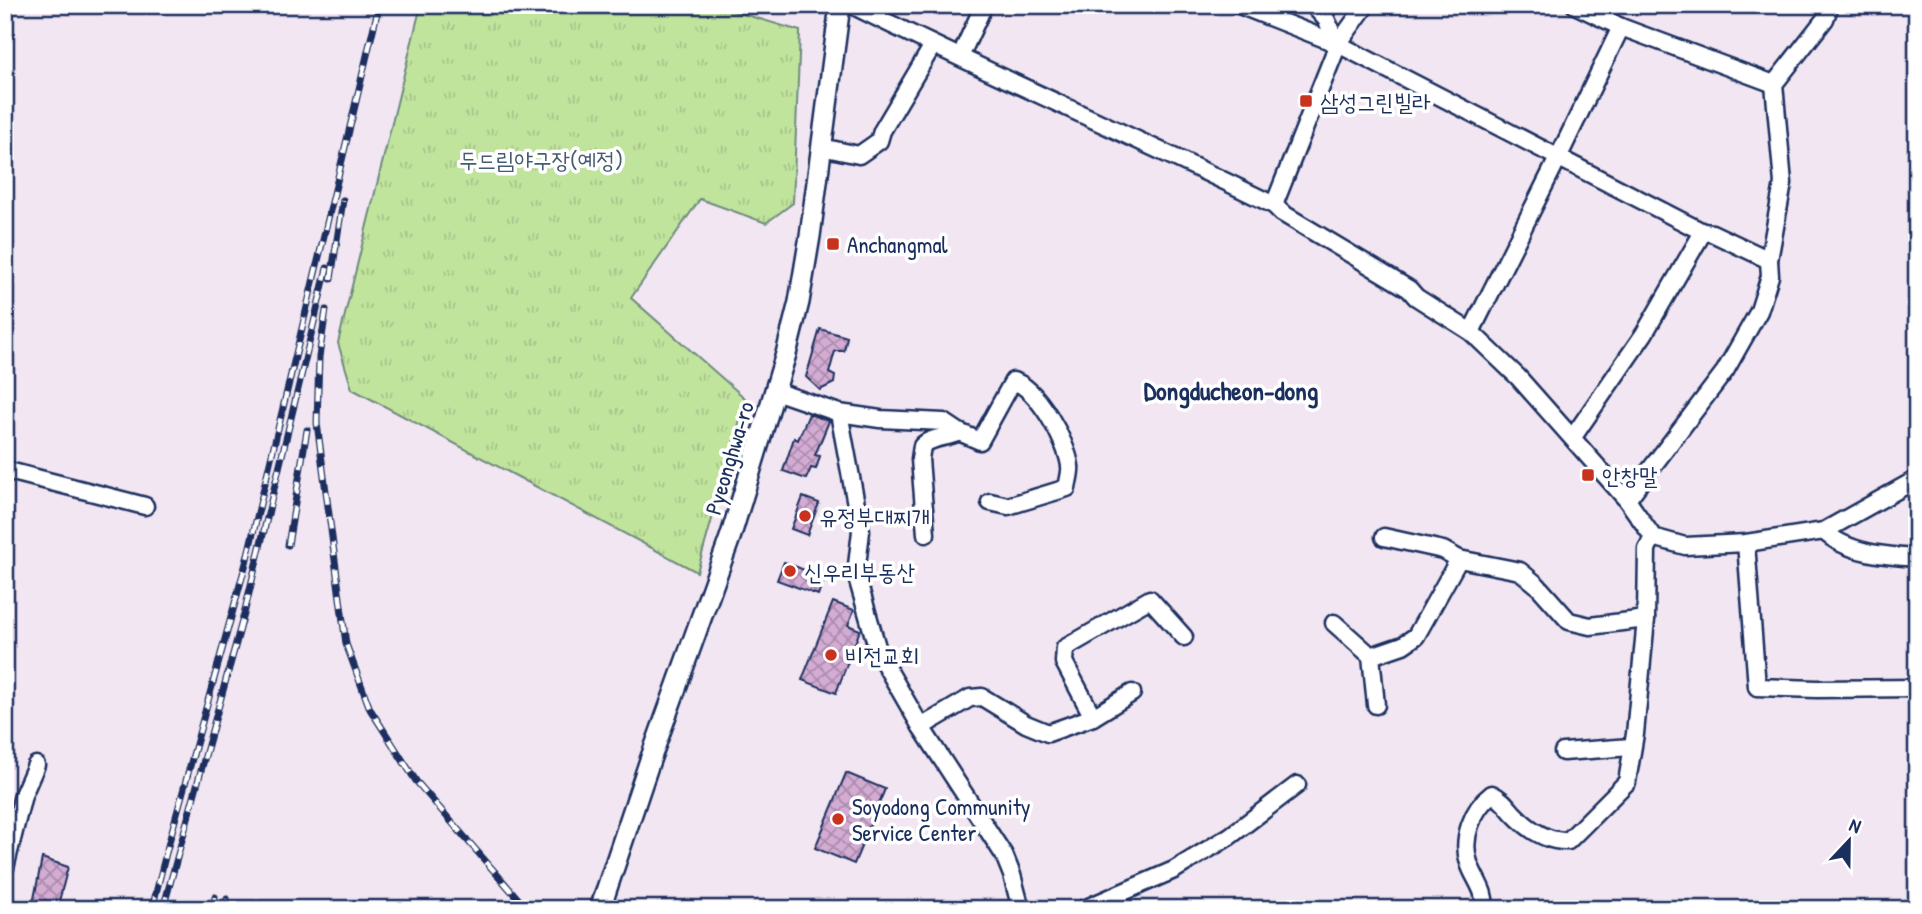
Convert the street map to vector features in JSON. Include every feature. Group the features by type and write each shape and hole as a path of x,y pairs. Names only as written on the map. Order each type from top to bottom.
{"main road":[{"name":"Pyeonghwa-ro","path":"600,909 731,535 799,302 840,5"}],"street":[{"path":"852,5 1273,205 1409,289 1416,297 1471,332 1518,377 1627,500 1653,537 1685,546 1746,543 1824,531 1917,479"},
{"path":"960,57 984,5"},
{"path":"1239,5 1338,44 1703,232 1712,233 1769,260"},
{"path":"1313,5 1326,19 1338,44"},
{"path":"1273,205 1338,44 1366,5"},
{"path":"1574,5 1621,27 1774,84"},
{"path":"1627,500 1725,371 1759,310 1770,276 1769,260 1783,183 1774,84 1825,19 1830,5"},
{"path":"1471,332 1621,27"},
{"path":"821,148 859,155 879,141 882,131 933,45"},
{"path":"1573,437 1644,334 1703,232"},
{"path":"775,391 839,413 880,419 944,422 980,441 1013,381 1021,383 1038,399 1062,440 1070,466 1067,488 1008,506 990,502"},
{"path":"839,413 861,531 856,574 880,654 921,727 1004,855 1021,909"},
{"path":"926,534 920,459 922,446 959,432"},
{"path":"5,470 145,506"},
{"path":"1824,531 1834,541 1869,552 1917,558"},
{"path":"1384,537 1443,550 1459,559 1521,571 1569,621 1590,626 1646,619"},
{"path":"1484,909 1486,899 1469,863 1466,845 1470,824 1483,801 1492,794 1499,797 1518,818 1539,834 1554,842 1569,841 1627,782 1635,734 1646,619 1647,549 1653,537"},
{"path":"1746,543 1757,687 1817,690 1917,688"},
{"path":"1371,656 1403,645 1416,636 1459,559"},
{"path":"1093,717 1064,662 1065,648 1150,598 1184,637"},
{"path":"1334,623 1371,656 1376,705"},
{"path":"921,727 970,698 982,696 1026,724 1048,733 1093,717 1132,692"},
{"path":"1563,752 1631,747"},
{"path":"5,868 23,796 36,765"},
{"path":"1084,909 1174,870 1230,836 1297,785"}],"green space":[{"name":"두드림야구장(예정)","path":"421,5 713,5 800,31 793,203 766,223 700,199 631,298 746,399 697,572 352,389 338,343"}],"building":[{"path":"820,329 847,337 844,351 835,351 829,373 835,376 834,383 820,390 806,377"},
{"path":"809,414 829,421 815,455 820,456 816,469 811,468 806,479 783,471 794,438 798,440"},
{"path":"803,497 819,503 807,535 791,529"},
{"path":"784,562 825,578 818,595 777,580"},
{"name":"비전교회","path":"833,602 854,610 848,625 860,630 836,693 802,680"},
{"path":"846,773 885,789 854,864 815,848"},
{"path":"42,858 68,867 57,909 32,909"}],"railway":[{"path":"152,909 246,563 379,5"},
{"path":"331,279 343,200"},
{"path":"163,909 244,614 327,268"},
{"path":"326,310 319,357 317,423 346,644 370,709 416,781 527,909"},
{"path":"288,545 307,430"},
{"path":"213,909 215,897"},
{"path":"225,909 227,899"}],"place":[{"name":"삼성그린빌라","path":"1306,101"},
{"name":"Anchangmal","path":"833,244"},
{"name":"안창말","path":"1588,475"},
{"name":"유정부대찌개","path":"805,516"},
{"name":"신우리부동산","path":"790,571"},
{"name":"비전교회","path":"831,655"},
{"name":"Soyodong Community Service Center","path":"838,819"}],"district":[{"name":"Dongducheon-dong","path":"1231,390"}]}
